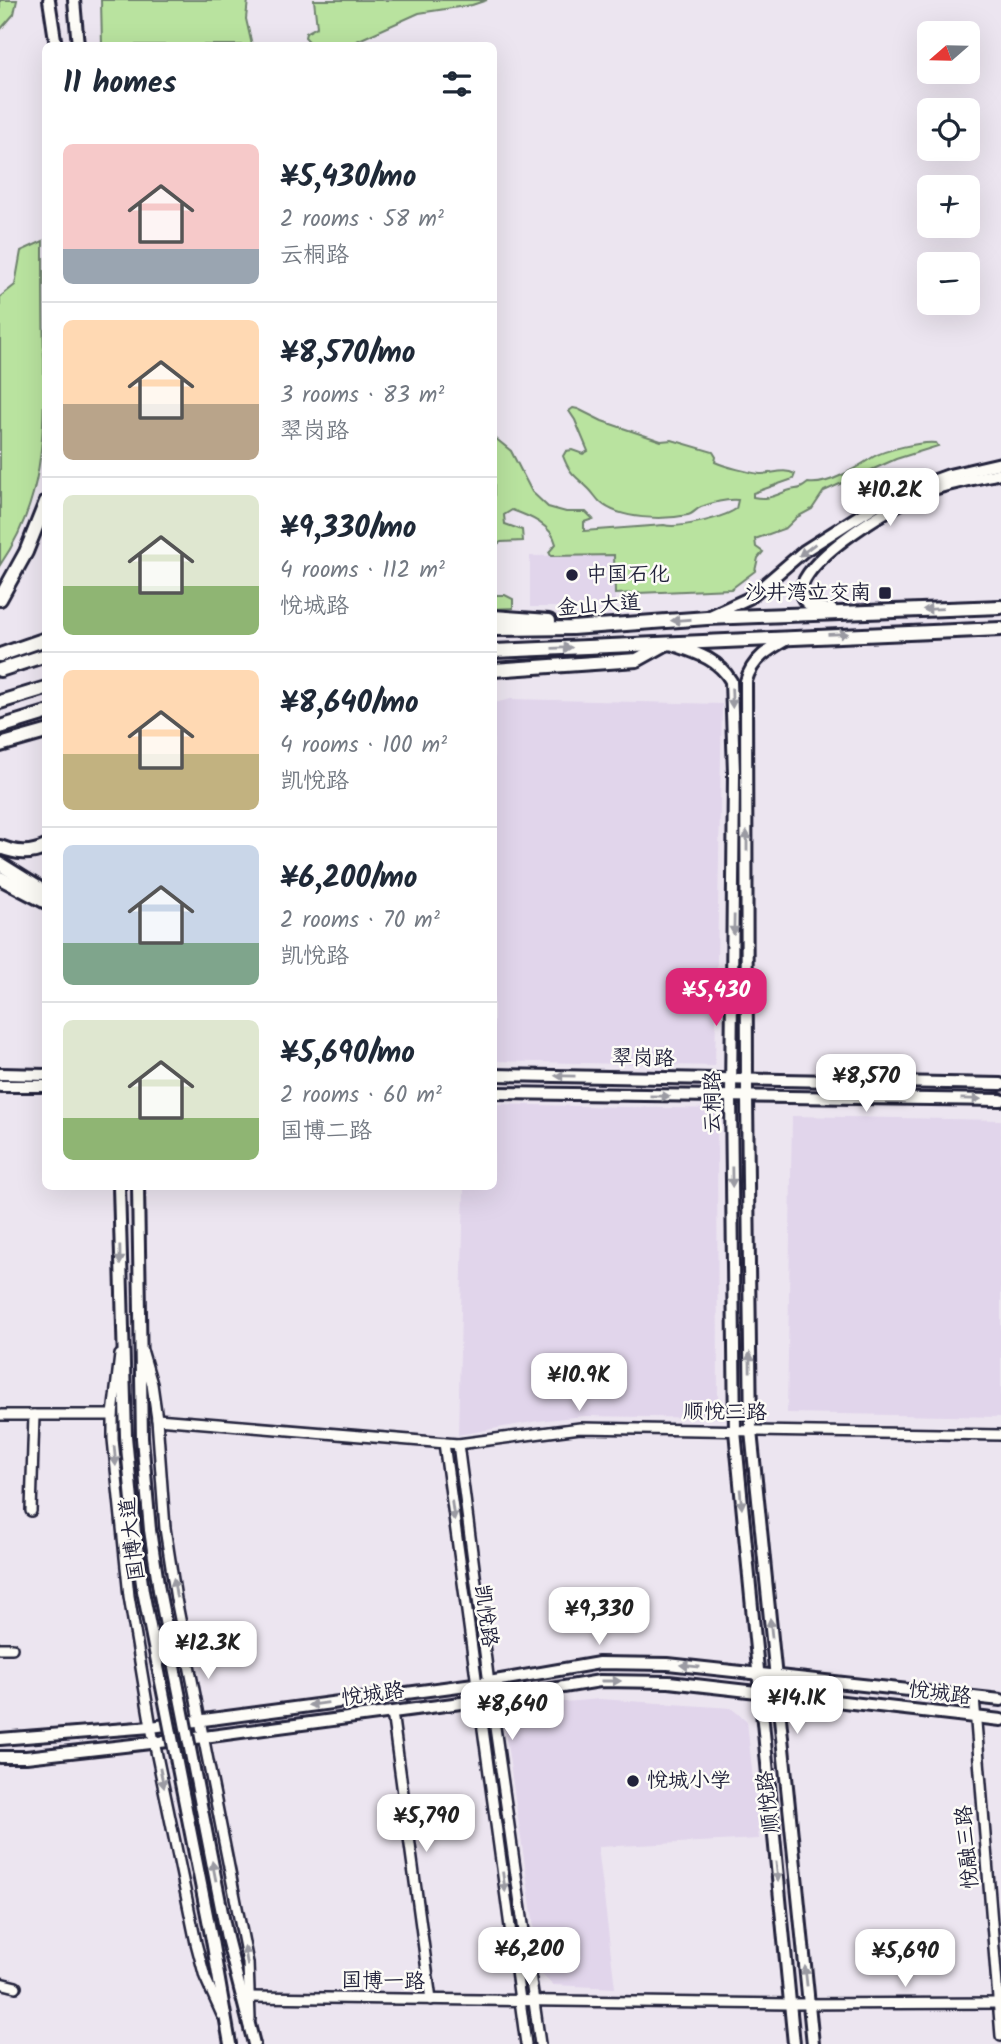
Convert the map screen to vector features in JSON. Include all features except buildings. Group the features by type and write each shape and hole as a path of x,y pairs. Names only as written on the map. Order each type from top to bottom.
{"highway":[{"path":"0,599 26,552 42,512"},
{"name":"金山大道","path":"497,629 572,628 706,618 1001,607"},
{"path":"497,617 601,625"},
{"name":"金山大道","path":"497,650 1001,629"},
{"path":"0,655 42,640"},
{"path":"497,670 637,660 668,643"},
{"path":"0,670 42,656"},
{"path":"0,702 42,689"},
{"path":"0,727 42,714"},
{"path":"0,746 42,733"},
{"path":"0,847 15,853 42,849"},
{"path":"0,864 42,892"},
{"path":"0,878 42,900"}],"main road":[{"path":"51,0 56,42"},
{"path":"74,0 78,42"},
{"path":"706,618 749,598 804,551 889,497 949,475 1001,463"},
{"path":"838,612 815,607 807,603 802,596 802,581 814,565 894,506 931,490 1001,473"},
{"name":"云桐路","path":"751,1431 746,681 749,669 758,658 793,636"},
{"name":"云桐路","path":"668,643 715,662 724,669 731,681 734,773 731,1098 735,1431"},
{"path":"0,1074 42,1075"},
{"name":"翠岗路","path":"497,1075 1001,1084"},
{"path":"0,1086 42,1086"},
{"name":"翠岗路","path":"497,1093 1001,1100"},
{"name":"国博大道","path":"119,1190 126,1436 135,1533 143,1591 230,2044"},
{"name":"国博大道","path":"138,1190 142,1438 150,1530 159,1590 227,1938 254,2044"},
{"name":"顺悦路","path":"735,1431 794,2044"},
{"name":"顺悦路","path":"751,1431 813,2044"},
{"name":"悦城路","path":"0,1739 151,1727 489,1682 599,1663 668,1664 1001,1700"},
{"name":"悦城路","path":"0,1757 26,1757 204,1737 485,1700 600,1681 669,1682 1001,1720"}],"street":[{"path":"122,1340 113,1415 122,1547 151,1727 196,1943 205,1977 226,2024"},
{"path":"141,1342 152,1384 157,1419 165,1528 176,1599 247,1963 251,2024"},
{"path":"0,1415 113,1415"},
{"path":"31,1511 34,1415"},
{"name":"顺悦三路","path":"157,1419 458,1444 580,1428 1001,1435"},
{"name":"凯悦路","path":"444,1443 476,1683 485,1700 540,2044"},
{"name":"凯悦路","path":"458,1444 489,1682 485,1700 526,2044"},
{"path":"0,1648 12,1648"},
{"name":"悦融三路","path":"974,1697 1001,2036"},
{"path":"392,1712 432,2000"},
{"path":"0,1983 16,1987"},
{"name":"国博一路","path":"250,1997 520,2002 1000,2003"}],"shaded area":[{"name":"中国石化","path":"614,555 615,607 530,607 530,556"},
{"path":"511,699 722,704 715,1066 497,1061 497,702"},
{"path":"497,1104 717,1109 718,1418 583,1416 458,1435 464,1190 497,1190"},
{"path":"792,1116 1001,1120 1001,1417 787,1413"},
{"name":"悦城小学","path":"600,1699 731,1708 747,1721 759,1839 598,1847 615,1988 553,1985 541,1974 504,1723 517,1706"}],"green space":[{"path":"0,0 17,0 14,14 0,30"},
{"path":"101,0 248,0 246,19 251,42 102,42"},
{"path":"314,0 487,0 419,13 355,42 309,42 305,37 306,33 317,27"},
{"path":"42,241 42,440 34,491 26,516 0,565 0,297 15,285 21,251"},
{"path":"578,409 602,421 661,441 672,440 713,452 715,462 730,467 760,474 783,471 795,474 793,479 753,493 753,497 758,498 771,497 808,483 833,479 879,454 895,449 930,443 936,443 938,446 896,459 824,491 812,509 797,517 786,528 755,539 756,547 763,552 758,558 755,571 731,589 615,594 614,555 551,556 549,552 556,544 554,537 545,526 519,512 512,510 504,515 505,524 522,530 523,541 497,544 497,439 511,451 532,492 548,507 566,512 586,512 593,519 584,522 584,531 690,524 736,509 738,500 715,503 690,514 667,518 630,515 609,508 574,475 563,456 566,451 583,454 588,451 569,411"},
{"path":"497,595 513,599 513,608 497,609"}],"place":[{"name":"中国石化","path":"572,575"},
{"name":"沙井湾立交南","path":"885,593"},
{"name":"悦城小学","path":"633,1781"}]}
